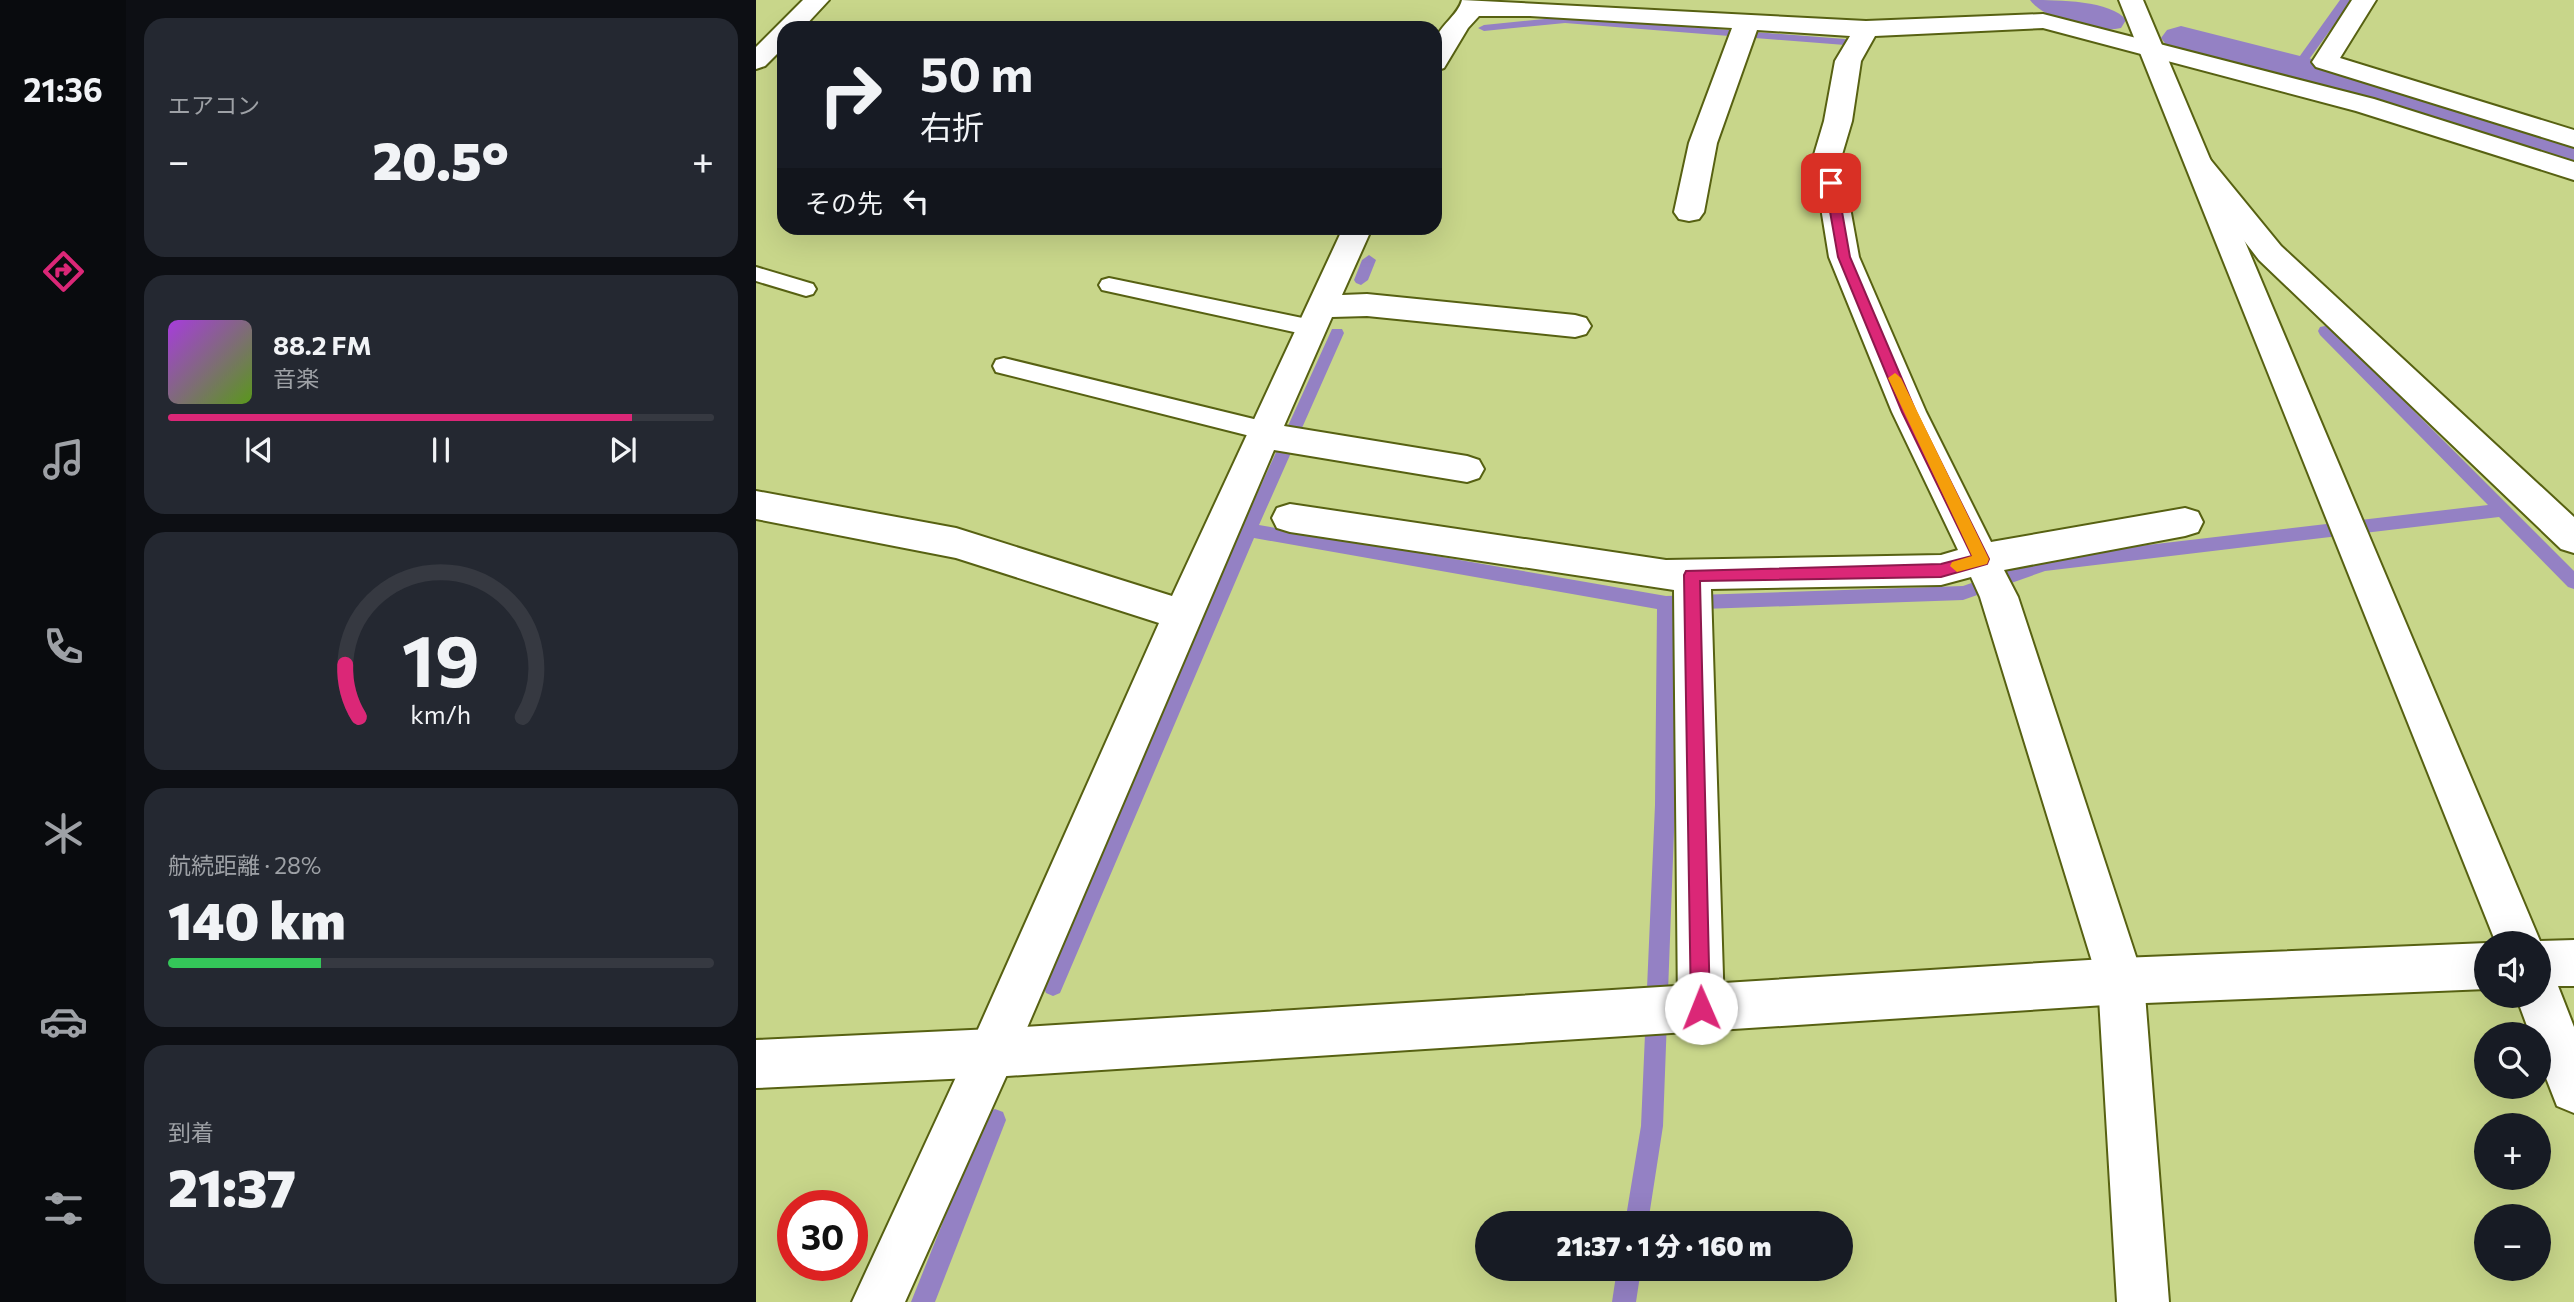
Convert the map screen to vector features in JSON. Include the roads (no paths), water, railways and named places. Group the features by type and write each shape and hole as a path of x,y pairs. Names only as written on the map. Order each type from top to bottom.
{"street":[{"path":"796,21 817,0"},
{"path":"2130,0 2513,931"},
{"path":"2364,0 2325,62 2574,139"},
{"path":"1442,52 1457,25 1473,5 1530,9 1667,8 1747,22 1866,29 2036,11 2152,48 2365,104 2574,171"},
{"path":"1689,212 1703,143 1747,22"},
{"path":"1866,29 1848,61 1838,121 1827,158 1844,257 1909,412 1999,597 2122,981 2143,1302"},
{"path":"756,61 777,40"},
{"path":"2199,164 2270,253 2574,538"},
{"path":"878,1302 992,1053 1182,615 1267,435 1354,235"},
{"path":"1317,318 1367,305 1576,326"},
{"path":"1267,435 1467,469"},
{"path":"756,505 956,543 1182,615"},
{"path":"1290,518 1666,575 1941,570 1981,559 2185,522"},
{"path":"1692,575 1693,1009"},
{"path":"2551,964 2574,963"},
{"path":"756,1064 992,1053 2122,981 2474,967"},
{"path":"2544,1008 2574,1089"}],"lane":[{"path":"756,274 806,289"},
{"path":"1109,285 1317,318"},
{"path":"1004,366 1267,435"}],"waterway":[{"path":"2049,0 2085,15 2107,20"},
{"path":"2298,67 2346,0"},
{"path":"1484,28 1565,20 1845,42"},
{"path":"2181,38 2298,67 2574,151"},
{"path":"1361,280 1369,260"},
{"path":"2325,331 2574,582"},
{"path":"1249,530 1337,333"},
{"path":"1666,603 1963,593 2045,564 2502,510"},
{"path":"1053,986 1249,530"},
{"path":"1249,530 1666,603"},
{"path":"1639,1211 1652,1126 1665,805 1666,603"},
{"path":"923,1302 995,1120"},
{"path":"1624,1302 1627,1281"}]}
